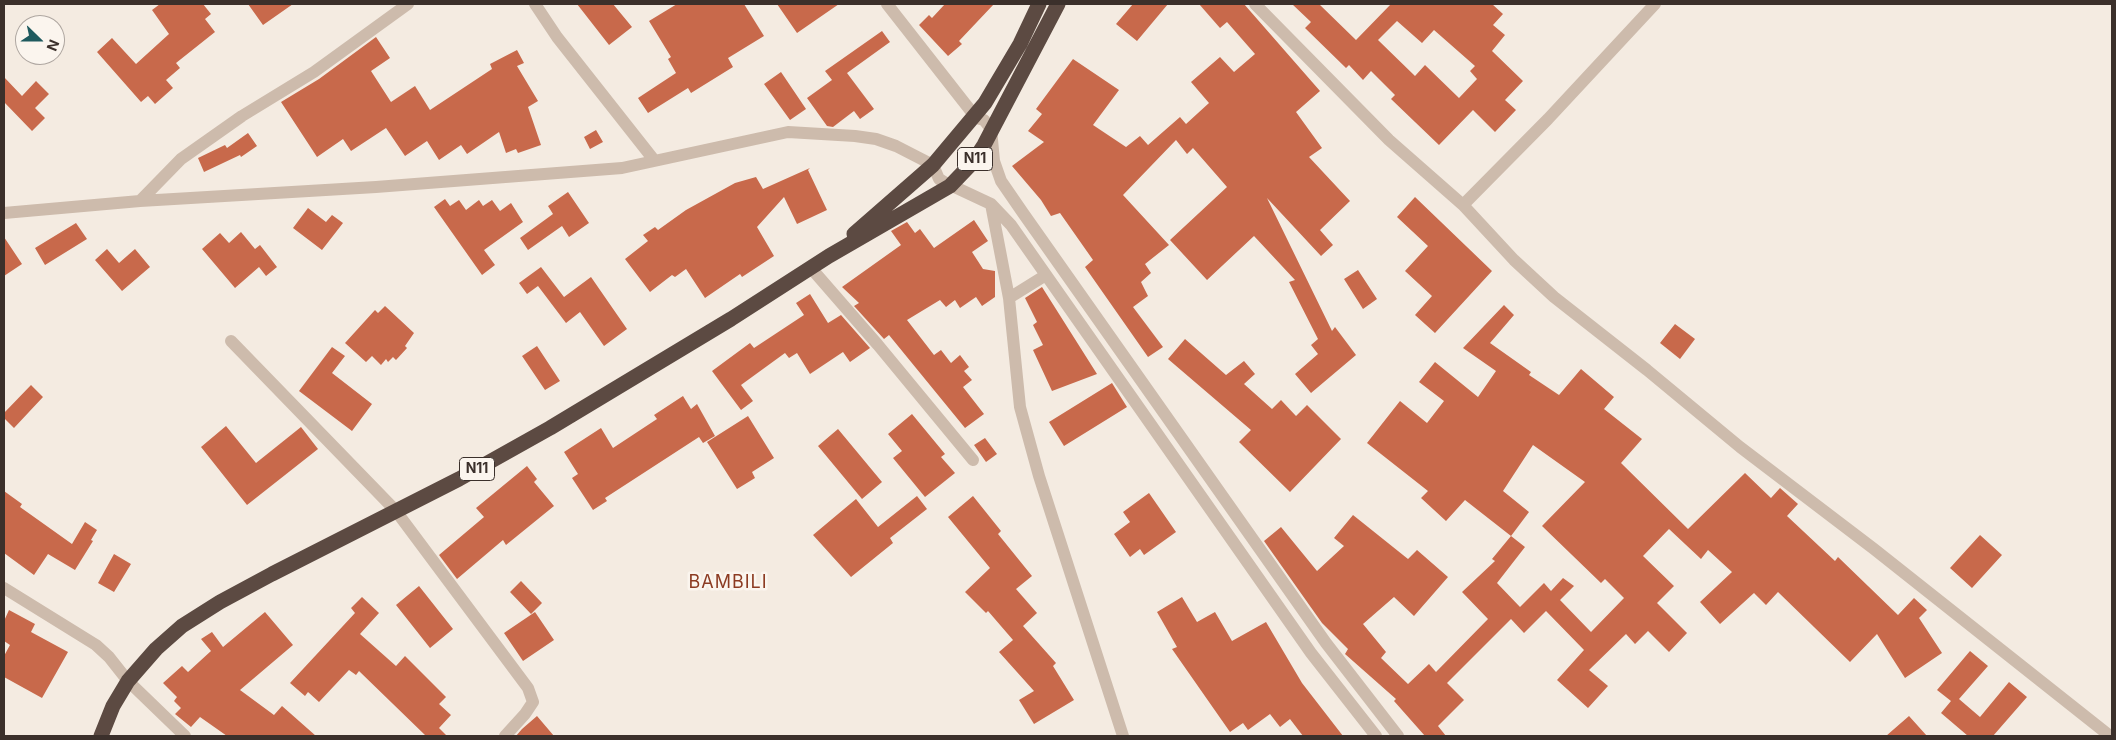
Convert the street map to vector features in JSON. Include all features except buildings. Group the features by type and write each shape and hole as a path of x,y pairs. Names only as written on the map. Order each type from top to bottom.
{"highway":[{"name":"N11","path":"829,256 933,165 985,103 1020,44 1039,4"},
{"name":"N11","path":"101,736 113,706 128,681 156,649 182,626 220,602 459,480 550,428 731,320 829,256 950,186 973,162 1058,4"}],"street":[{"path":"140,201 181,159 242,116 314,72 408,4"},
{"path":"535,4 557,37 654,160"},
{"path":"887,4 973,116 984,120 991,128 994,161 1002,180 1023,213 1321,635 1398,736"},
{"path":"1256,4 1390,140 1463,205 1514,260 1554,297 1648,370 1740,447 1874,549 2110,736"},
{"path":"1463,205 1548,119 1655,4"},
{"path":"4,213 140,201 406,185 622,168 788,132 876,139 896,146 933,165 939,178 950,186 991,204 1011,225 1311,654 1376,736"},
{"path":"991,204 1008,298 1022,416 1039,476 1123,736"},
{"path":"811,268 884,352 973,460"},
{"path":"1008,298 1046,275"},
{"path":"231,341 396,511 528,688 533,702 506,736"},
{"path":"4,588 96,645 109,657 128,681 185,736"}],"district":[{"name":"BAMBILI","path":"728,583"}]}
